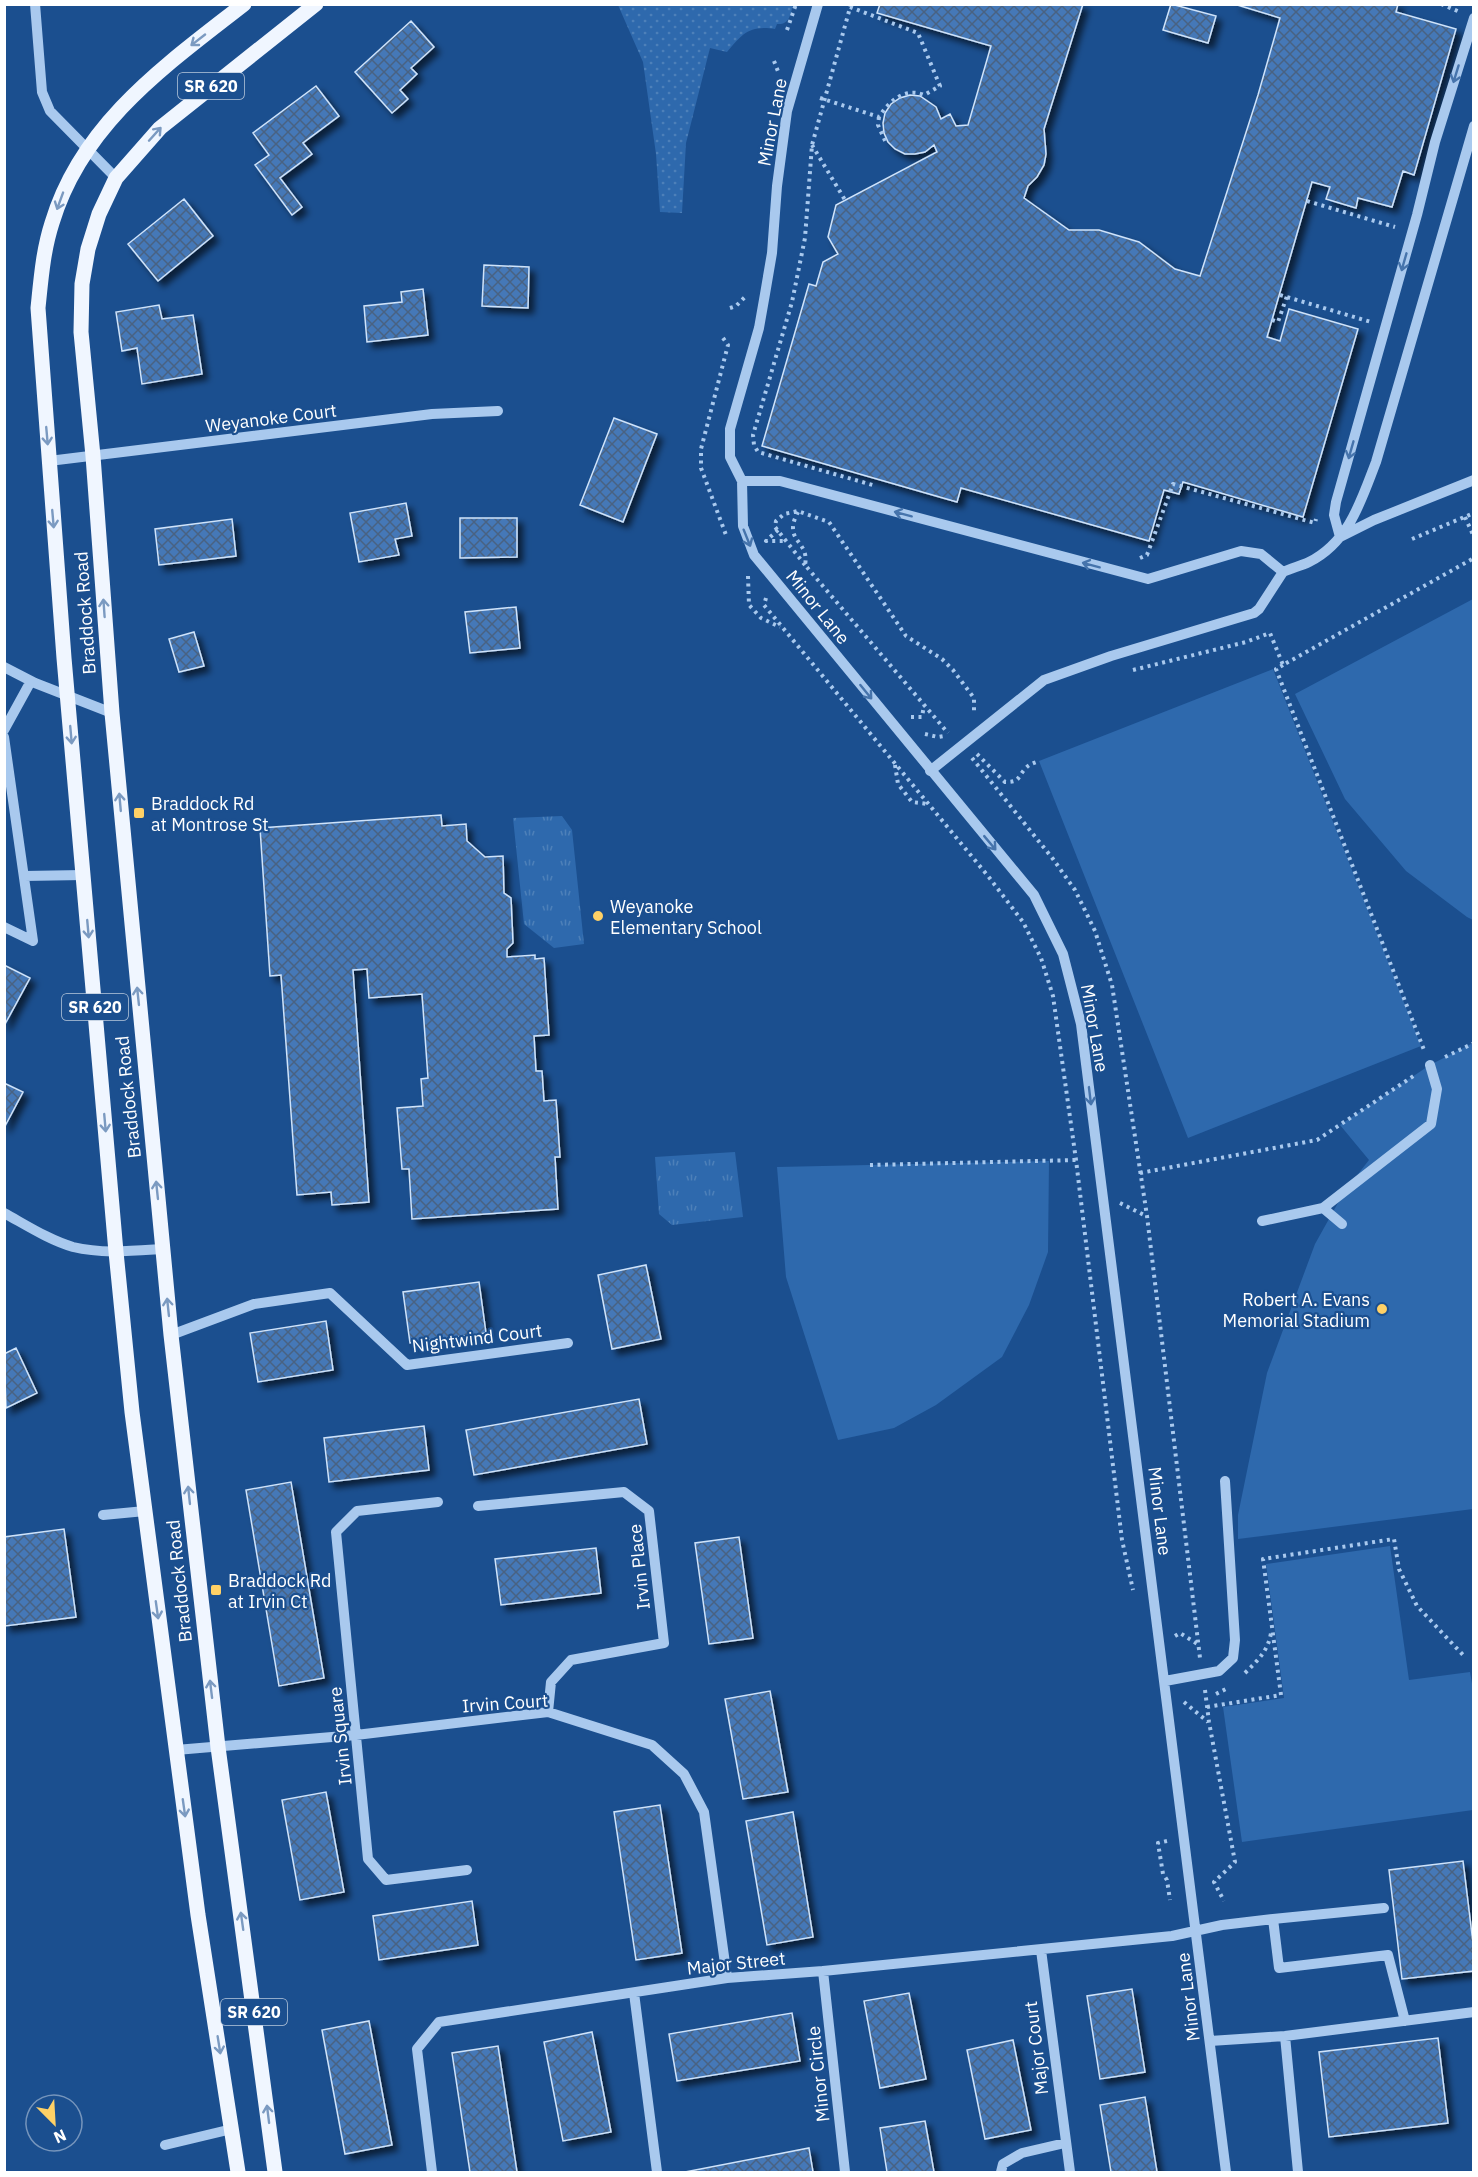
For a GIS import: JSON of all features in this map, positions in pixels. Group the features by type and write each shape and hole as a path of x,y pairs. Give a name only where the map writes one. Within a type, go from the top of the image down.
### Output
{"main road":[{"name":"Braddock Road","path":"238,2172 198,1915 132,1412 83,875 38,308 42,268 52,223 64,188 86,149 129,98 163,67 244,4"},
{"name":"Braddock Road","path":"275,2172 218,1747 171,1335 112,713 93,456 81,332 82,284 88,249 99,214 116,178 160,128 316,4"}],"street":[{"path":"35,4 42,92 50,111 116,178"},
{"name":"Minor Lane","path":"818,4 787,111 777,186 772,253 759,328 730,429 730,457 742,481 742,526 754,555 1034,895 1064,954 1081,1024 1226,2172"},
{"path":"1340,537 1334,515 1336,502 1417,215 1470,16"},
{"path":"1340,537 1357,512 1376,462 1473,126"},
{"name":"Weyanoke Court","path":"49,461 432,414 498,411"},
{"path":"930,771 1044,680 1111,656 1254,612 1259,609 1283,572 1311,561 1340,537 1374,520 1473,480"},
{"path":"742,481 780,481 1148,579 1241,551 1261,554 1283,572"},
{"path":"4,668 112,713"},
{"path":"4,730 31,681"},
{"path":"4,737 33,941 4,927"},
{"path":"24,876 83,875"},
{"path":"1262,1221 1323,1208 1431,1125 1437,1089 1430,1065"},
{"path":"1323,1208 1342,1224"},
{"path":"4,1214 71,1246 102,1252 162,1248"},
{"name":"Nightwind Court","path":"171,1335 254,1304 330,1293 407,1365 568,1343"},
{"path":"1165,1681 1219,1671 1233,1658 1234,1640 1225,1481"},
{"name":"Irvin Place","path":"478,1506 624,1492 649,1511 664,1643 571,1660 551,1682 548,1712"},
{"name":"Irvin Square","path":"438,1502 357,1511 336,1532 368,1859 386,1880 467,1870"},
{"path":"102,1515 145,1511"},
{"name":"Irvin Court","path":"176,1750 356,1735 548,1712 652,1745 684,1774 704,1812 727,1978"},
{"name":"Major Street","path":"432,2172 417,2049 439,2022 727,1978 1041,1950 1197,1931 1222,1925 1384,1908"},
{"path":"1273,1919 1279,1968 1388,1955 1405,2021"},
{"name":"Major Court","path":"1041,1950 1070,2172"},
{"name":"Minor Circle","path":"823,1971 845,2172"},
{"path":"634,1993 657,2172"},
{"path":"1210,2041 1285,2036 1473,2012"},
{"path":"1285,2036 1298,2172"},
{"path":"165,2145 232,2129"},
{"path":"1001,2172 1003,2164 1022,2153 1065,2143"}],"path":[{"path":"787,30 796,4"},
{"path":"1439,5 1470,16"},
{"path":"826,472 758,452 754,445 753,435 792,302 805,238 812,145 822,98 850,6 918,33 940,86 924,95 907,93 896,97 885,106 879,117 878,125 887,145"},
{"path":"822,98 879,117"},
{"path":"812,145 845,201"},
{"path":"1307,201 1402,229"},
{"path":"730,308 744,300 748,289"},
{"path":"1280,295 1375,323"},
{"path":"1272,320 1278,322 1287,296"},
{"path":"1149,551 1173,484 1315,523 1318,514"},
{"path":"798,511 793,528 795,536 805,550 805,565"},
{"path":"948,733 784,541 775,527 776,521 784,514 798,511 829,522 906,636 942,659 968,689 974,698 974,716"},
{"path":"1412,539 1473,513"},
{"path":"1465,517 1473,537"},
{"path":"778,530 766,541 784,541"},
{"path":"723,531 728,540"},
{"path":"1430,1065 1276,669 1473,558"},
{"path":"743,566 753,581"},
{"path":"748,575 749,605 761,618 783,628"},
{"path":"763,594 766,598 764,605 929,804 1023,922 1041,958 1053,996 1076,1160 1122,1540 1133,1592"},
{"path":"1122,673 1246,642 1270,633 1283,665"},
{"path":"908,724 909,717 922,717 924,705"},
{"path":"919,733 938,737 955,732"},
{"path":"977,754 1005,782 1020,779 1028,766 1039,761"},
{"path":"894,763 898,784 912,802 929,804"},
{"path":"1140,1173 1317,1140 1430,1065 1473,1043"},
{"path":"870,1165 1076,1160"},
{"path":"1118,1202 1147,1216 1199,1645 1200,1658 1193,1659"},
{"path":"1207,1707 1281,1695 1263,1559 1394,1539 1399,1569 1417,1606 1463,1656"},
{"path":"1174,1645 1176,1635 1180,1634 1199,1645"},
{"path":"1204,1684 1235,1862 1214,1882 1224,1901"},
{"path":"1181,1700 1209,1722"},
{"path":"1166,1830 1167,1842 1158,1843 1170,1900"}],"green space":[{"path":"618,5 793,5 788,19 784,23 777,24 775,29 752,30 727,52 710,48 686,143 682,213 660,212 656,154 643,62"},
{"path":"1473,599 1473,920 1406,871 1345,799 1295,694"},
{"path":"1273,669 1421,1046 1188,1138 1039,761"},
{"path":"562,816 572,830 584,944 554,948 524,924 513,818"},
{"name":"Robert A. Evans Memorial Stadium","path":"1473,1043 1473,1509 1238,1539 1238,1515 1267,1373 1315,1244 1344,1192 1369,1160 1340,1125 1430,1065"},
{"path":"735,1152 743,1217 672,1225 659,1214 655,1157"},
{"path":"1049,1161 1048,1252 1029,1305 1002,1357 936,1405 894,1428 838,1440 786,1277 777,1167"},
{"path":"1390,1546 1409,1680 1470,1672 1474,1695 1473,1810 1242,1842 1223,1707 1284,1698 1266,1564"}],"building":[{"path":"880,4 1083,4 1044,129 1046,154 1044,165 1028,186 1024,198 1069,230 1099,230 1139,242 1175,269 1200,276 1280,18 1234,4 1398,4 1396,12 1456,29 1414,175 1403,171 1392,207 1358,198 1356,208 1326,199 1330,187 1312,182 1267,337 1280,341 1289,309 1358,329 1303,517 1183,482 1179,494 1164,490 1149,541 961,488 957,502 762,446 809,284 816,286 823,262 838,254 828,237 836,205 937,152 934,145 925,152 915,154 905,154 895,149 888,142 884,133 885,113 891,104 900,98 910,95 920,96 936,107 941,119 950,114 956,126 968,125 991,46 877,13"},
{"path":"1171,4 1216,16 1208,43 1163,30"},
{"path":"411,21 434,47 411,68 417,74 400,90 408,99 392,113 355,72"},
{"path":"316,86 339,116 303,143 312,154 280,178 302,207 292,215 255,165 269,155 253,133"},
{"path":"184,199 213,236 158,281 128,244"},
{"path":"484,265 529,267 528,308 482,306"},
{"path":"423,289 428,335 367,342 364,306 402,302 401,292"},
{"path":"159,305 162,319 193,315 202,374 142,384 137,348 122,351 116,312"},
{"path":"614,418 657,434 623,522 580,505"},
{"path":"406,503 412,536 395,539 399,555 359,562 350,513"},
{"path":"460,518 517,518 517,557 460,558"},
{"path":"232,519 236,556 159,565 155,529"},
{"path":"516,607 520,648 470,653 465,612"},
{"path":"194,632 204,666 179,672 169,639"},
{"path":"441,815 442,826 466,824 467,841 485,857 503,856 504,893 511,898 513,943 507,949 507,957 535,955 535,959 544,958 549,1035 534,1036 536,1071 542,1071 544,1101 556,1100 560,1157 555,1157 558,1209 412,1219 409,1169 402,1169 397,1108 423,1106 421,1079 428,1078 422,994 369,998 367,969 353,970 369,1202 332,1205 331,1192 297,1195 281,975 270,976 260,828"},
{"path":"4,965 30,978 4,1026"},
{"path":"4,1083 23,1092 4,1128"},
{"path":"646,1265 661,1339 612,1349 598,1275"},
{"path":"479,1282 486,1333 410,1343 403,1292"},
{"path":"326,1321 333,1370 258,1382 250,1333"},
{"path":"16,1348 37,1393 6,1408 4,1354"},
{"path":"639,1399 647,1444 474,1475 466,1430"},
{"path":"424,1426 429,1470 329,1482 324,1438"},
{"path":"291,1482 324,1678 279,1686 246,1490"},
{"path":"64,1529 76,1617 5,1626 4,1537"},
{"path":"739,1537 753,1638 709,1644 695,1543"},
{"path":"596,1548 601,1593 501,1605 495,1559"},
{"path":"770,1691 788,1792 743,1799 725,1699"},
{"path":"326,1792 344,1892 300,1900 282,1800"},
{"path":"660,1805 682,1953 636,1960 614,1812"},
{"path":"793,1812 813,1937 767,1945 746,1821"},
{"path":"1463,1861 1474,1951 1474,1971 1402,1979 1389,1870"},
{"path":"472,1901 478,1945 379,1960 373,1916"},
{"path":"1132,1989 1145,2072 1100,2079 1087,1996"},
{"path":"909,1993 926,2079 880,2088 864,2001"},
{"path":"792,2013 800,2061 677,2081 669,2034"},
{"path":"369,2021 392,2145 345,2154 322,2030"},
{"path":"592,2032 611,2132 563,2141 544,2042"},
{"path":"1438,2038 1448,2123 1329,2137 1319,2052"},
{"path":"1013,2040 1031,2130 985,2139 967,2050"},
{"path":"498,2046 517,2172 470,2172 452,2053"},
{"path":"1145,2097 1157,2172 1111,2172 1100,2105"},
{"path":"925,2121 934,2172 887,2172 880,2128"},
{"path":"809,2148 813,2172 685,2172"}],"place":[{"name":"Braddock Rd at Montrose St","path":"139,813"},
{"name":"Weyanoke Elementary School","path":"598,916"},
{"name":"Robert A. Evans Memorial Stadium","path":"1382,1309"},
{"name":"Braddock Rd at Irvin Ct","path":"216,1590"}]}
